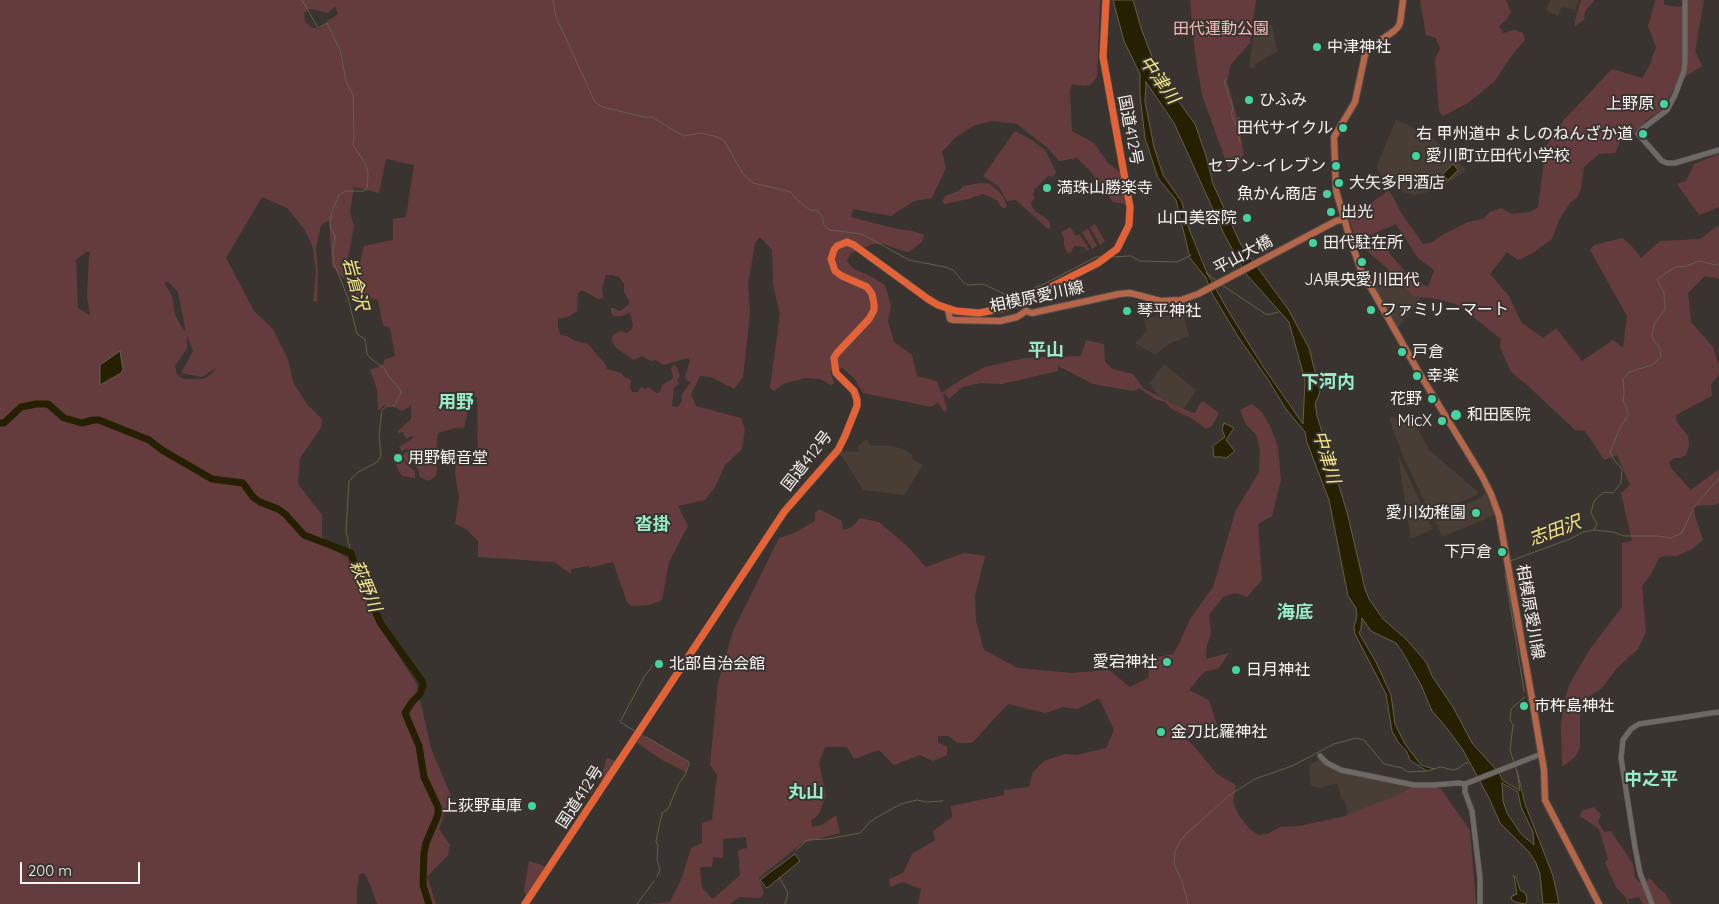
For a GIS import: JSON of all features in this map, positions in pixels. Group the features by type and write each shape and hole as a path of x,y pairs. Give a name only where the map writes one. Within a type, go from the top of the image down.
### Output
{"highway":[{"name":"国道412号","path":"525,904 784,512 838,450 845,436 857,406 857,400 854,391 836,372 834,358 869,320 874,310 874,304 872,294 867,287 835,271 831,259 834,250 840,244 851,243 928,299 948,309 966,313 979,313 1005,308 1021,302 1092,266 1111,255 1117,249 1128,225 1130,207 1103,57 1106,0"}],"main road":[{"name":"相模原愛川線","path":"1403,0 1398,26 1371,47 1365,56 1356,102 1334,137 1336,191 1358,264 1418,371 1491,494 1499,516 1538,755 1544,770 1544,790 1548,806 1599,904"},
{"name":"平山大橋","path":"1198,294 1344,219"},
{"name":"相模原愛川線","path":"948,309 950,319 954,320 1000,321 1017,317 1026,311 1032,313 1120,294 1130,293 1168,302 1198,294"},
{"path":"1021,302 1026,311"}],"street":[{"path":"1685,0 1684,71 1667,110 1638,134 1667,164 1719,150"},
{"path":"1652,904 1637,861 1621,758 1623,740 1631,728 1639,724 1719,712"},
{"path":"1320,756 1327,763 1340,770 1414,785 1467,783 1538,755"},
{"path":"1467,783 1465,792 1472,811 1480,878 1480,904"}],"shaded area":[{"path":"1551,0 1579,0 1575,10 1562,7 1558,16 1545,10"},
{"path":"1255,25 1271,25 1278,51 1256,64 1254,69 1249,67"},
{"name":"愛川町立田代小学校","path":"1396,120 1430,135 1466,170 1449,182 1428,192 1414,195 1403,192 1382,176 1377,165"},
{"path":"1394,270 1423,295 1397,329 1371,282"},
{"path":"1183,314 1189,336 1168,344 1155,355 1135,343 1147,331 1144,318"},
{"path":"1163,365 1196,390 1183,410 1159,396 1149,384"},
{"path":"1391,417 1413,420 1429,450 1478,492 1477,495 1432,514 1430,513 1404,458 1392,427"},
{"path":"866,439 870,445 892,446 903,449 913,455 912,459 923,465 904,495 863,490 842,456 838,455 841,451 858,452 859,445"},
{"path":"1398,455 1433,529 1411,539 1408,521"},
{"path":"1486,493 1495,515 1442,537 1433,517 1478,499"},
{"path":"1320,759 1331,768 1421,788 1349,821 1345,802 1342,800 1337,783 1319,788 1311,786 1309,767"}],"green space":[{"path":"0,0 1100,0 1097,77 1090,85 1072,84 1070,92 1072,131 1094,143 1108,163 1121,173 1127,204 1113,202 1091,172 1077,158 1059,161 1049,149 1017,124 992,121 975,125 955,138 942,152 946,168 932,198 914,201 891,216 853,209 851,217 924,235 922,242 909,252 884,244 873,244 851,253 847,261 854,269 885,285 891,306 888,321 894,342 912,355 917,376 937,381 941,393 985,367 1025,358 1081,356 1086,340 1104,344 1105,362 1113,369 1133,374 1143,388 1178,407 1195,413 1200,403 1204,402 1219,413 1212,426 1206,429 1193,419 1170,408 1165,402 1155,399 1139,388 1133,391 1093,384 1058,366 1058,371 1002,384 981,383 962,387 949,399 945,393 943,395 947,409 944,412 938,402 932,407 863,393 854,378 842,368 830,371 834,383 831,385 820,379 805,378 783,384 774,391 770,388 780,314 773,284 772,250 760,237 755,243 748,284 750,313 743,377 734,389 711,377 700,376 691,394 696,406 741,418 745,429 742,449 725,465 715,487 705,500 678,506 688,526 669,562 662,600 649,605 631,606 627,602 613,562 589,568 589,566 571,569 571,574 554,562 478,557 478,541 466,529 455,524 459,498 455,472 456,457 478,458 477,397 471,396 464,428 456,428 438,433 436,451 437,471 436,476 429,481 420,477 418,469 413,463 408,466 402,455 408,451 407,448 402,451 399,447 413,438 413,435 406,439 403,432 397,432 411,419 411,406 402,411 392,406 384,405 378,410 377,389 370,370 384,364 384,360 395,356 390,328 383,325 378,300 357,296 354,288 364,246 393,240 393,219 406,217 414,165 386,159 379,193 354,187 350,212 354,226 344,279 332,266 329,220 321,225 316,248 318,273 317,302 313,301 316,273 313,248 305,230 287,208 262,197 226,258 254,311 273,329 288,359 293,382 307,404 322,419 321,428 300,458 298,484 322,515 322,536 326,546 348,558 375,619 416,683 431,748 451,796 439,829 450,845 448,855 427,877 436,904 377,904 364,873 359,874 357,904 0,904","holes":["335,6 338,14 319,29 311,27 305,21 304,14 308,9 328,13","86,252 91,252 89,256 87,296 90,315 78,308 76,260","606,275 619,277 624,284 624,292 629,304 619,311 611,308 611,313 614,316 622,316 630,312 633,326 627,333 620,331 614,334 611,339 616,348 634,360 642,356 651,361 656,360 663,365 688,358 690,361 685,377 686,380 691,382 682,394 679,406 672,406 674,388 680,383 677,381 680,376 677,367 674,365 671,368 673,377 662,385 660,392 656,393 648,387 645,390 643,387 638,392 632,392 630,388 631,380 624,377 621,373 607,369 606,365 588,344 560,335 558,319 568,317 577,311 578,293 582,290 598,299 603,298 602,288","164,282 168,282 178,292 186,332 175,315 172,296","187,335 193,351 181,373 202,377 217,367 210,375 203,379 183,379 177,374 175,366 187,348"]},
{"name":"田代運動公園","path":"1190,0 1256,0 1250,43 1231,64 1227,81 1237,118 1240,117 1245,130 1240,132 1244,156 1242,156 1242,162 1236,164 1235,171 1229,170 1202,95 1195,53"},
{"path":"1420,0 1506,0 1511,12 1507,19 1499,26 1503,33 1515,30 1523,33 1525,40 1509,59 1495,81 1468,103 1443,116 1439,111 1435,59 1440,49 1436,38 1426,35"},
{"path":"1581,0 1595,0 1585,11 1584,20 1575,26 1575,20"},
{"path":"1656,0 1664,0 1664,5 1680,7 1687,0 1704,0 1695,51 1702,66 1686,76 1673,90 1663,109 1648,119 1634,133 1622,138 1615,153 1599,154 1584,167 1581,189 1577,198 1570,203 1559,220 1552,239 1531,254 1518,260 1507,252 1490,274 1509,296 1521,322 1543,338 1556,328 1582,361 1613,340 1623,348 1627,316 1590,250 1594,245 1622,238 1631,245 1641,258 1660,241 1700,239 1719,225 1719,279 1705,276 1688,293 1691,322 1713,347 1719,367 1719,375 1711,384 1712,396 1676,415 1676,421 1688,436 1689,446 1686,455 1674,458 1669,462 1671,468 1691,490 1719,469 1719,503 1696,506 1694,508 1703,540 1692,549 1677,556 1659,558 1642,586 1646,632 1638,649 1618,667 1601,689 1588,697 1580,715 1580,747 1575,757 1562,767 1561,725 1564,701 1570,683 1590,649 1622,607 1622,543 1632,541 1621,493 1630,485 1617,455 1604,460 1585,431 1575,430 1511,372 1500,347 1501,339 1458,305 1438,299 1413,296 1387,268 1362,247 1365,241 1373,240 1382,244 1412,280 1428,287 1434,270 1418,258 1396,224 1368,236 1355,237 1349,219 1389,190 1402,214 1423,244 1431,243 1468,222 1483,219 1490,212 1501,208 1512,214 1530,212 1538,207 1546,146 1563,121 1612,69 1642,78 1649,67 1656,47 1648,26"},
{"path":"1015,131 1045,150 1056,172 1053,177 1048,176 1034,190 1033,196 1035,198 1031,202 1036,212 1047,219 1050,224 1048,229 1016,200 1007,201 999,187 983,176"},
{"path":"1719,154 1719,207 1699,215 1677,184 1686,181 1694,164"},
{"path":"981,183 990,184 996,189 1003,196 1007,206 1004,208 1000,206 998,201 984,194 945,204 942,202 945,196 959,191 963,186"},
{"path":"1095,224 1105,241 1100,245 1090,227"},
{"path":"1070,227 1076,236 1079,234 1089,249 1087,251 1084,247 1074,246 1071,252 1068,253 1064,246 1064,238 1061,232"},
{"path":"1088,229 1097,246 1092,249 1082,232"},
{"path":"1252,404 1262,412 1271,428 1278,447 1281,480 1272,516 1258,524 1262,580 1247,597 1236,593 1224,596 1209,615 1211,634 1207,645 1206,659 1229,653 1219,668 1204,672 1189,690 1209,700 1217,725 1204,726 1181,735 1193,745 1217,774 1236,785 1233,802 1239,816 1258,835 1267,834 1280,827 1299,826 1342,817 1402,793 1415,785 1441,789 1470,830 1476,904 918,904 921,889 903,882 891,887 889,879 903,873 912,854 935,840 933,831 952,817 951,806 1004,795 1004,790 1029,787 1033,772 1044,761 1065,754 1077,755 1106,748 1114,730 1099,698 1077,709 1063,707 1045,713 1008,704 972,743 957,743 949,736 938,736 938,743 947,746 947,755 933,761 920,755 894,765 879,750 854,759 847,747 825,747 819,763 826,796 819,814 811,821 812,827 822,825 836,815 840,833 802,843 759,878 764,893 760,898 739,897 730,904 649,904 670,902 682,878 691,848 702,843 702,823 712,820 717,775 710,765 718,683 733,631 779,538 794,533 815,521 815,513 819,509 842,521 843,530 852,527 860,518 879,522 907,546 926,567 964,553 985,556 975,596 976,621 984,650 1018,668 1072,673 1109,670 1130,687 1148,678 1151,658 1173,654 1178,646 1190,619 1213,587 1236,510 1259,472 1260,450 1256,434 1246,425 1240,410","holes":["746,837 747,848 738,850 740,875 713,899 702,888 700,867 712,867 713,857 723,858 723,839"]},
{"path":"404,461 415,471 415,478 403,476 399,472 396,464"},
{"path":"641,734 688,762 686,772 662,760 636,742"},
{"path":"607,758 616,761 603,781 600,780"},
{"path":"586,779 596,784 592,793 581,787"},
{"path":"1594,807 1601,815 1598,822 1604,832 1611,831 1633,864 1635,878 1640,883 1647,881 1649,878 1652,880 1665,893 1671,904 1643,904 1639,897 1628,899 1628,904 1626,898 1616,887 1605,863 1608,859 1599,829 1580,816 1582,811"},
{"path":"529,861 542,865 545,868 527,896 524,891"}],"water":[{"name":"中津川","path":"1113,0 1133,0 1152,57 1168,87 1195,124 1213,184 1241,245 1288,309 1309,348 1320,392 1315,404 1317,416 1347,512 1369,599 1383,619 1407,640 1426,662 1432,676 1453,707 1472,743 1500,774 1502,780 1520,791 1517,771 1525,804 1553,876 1559,904 1543,904 1540,874 1536,863 1529,852 1500,823 1463,750 1432,711 1421,685 1403,653 1396,643 1371,631 1362,618 1359,633 1376,662 1391,695 1395,724 1405,744 1421,765 1434,769 1427,771 1410,760 1407,752 1398,742 1392,731 1386,694 1355,634 1356,608 1348,596 1329,500 1305,432 1286,409 1239,338 1213,295 1206,278 1190,258 1176,200 1158,178 1145,138 1140,95 1140,74 1124,41","holes":["1146,82 1174,123 1225,236 1247,275 1289,322 1305,380 1303,424 1264,368 1207,273 1189,229 1182,202 1163,175 1154,147 1145,102","1502,783 1518,792 1521,807 1533,832 1534,845 1521,834 1507,813 1503,801"]},
{"path":"1453,164 1458,170 1448,180 1442,175"},
{"path":"120,351 123,370 100,385 100,365"},
{"path":"1224,423 1234,428 1226,440 1234,452 1226,458 1214,457 1213,446 1225,437 1222,429"},
{"path":"795,854 800,861 767,888 760,880"},
{"path":"1514,876 1520,890 1526,894 1527,901 1525,904 1511,899 1512,896 1517,894"}],"waterway":[{"name":"岩倉沢","path":"302,0 318,28 327,23 340,50 346,81 353,95 353,145 366,165 368,174 367,188 364,191 346,191 339,195 332,212 330,222 335,236 334,263 348,298 357,334 365,339 367,354 384,368 401,393 394,406 387,406 382,410 379,435 381,456 377,462 357,473 349,481 346,532 351,553"},
{"path":"553,0 556,17 595,102 602,107 652,117 683,136 701,133 718,137 725,142 743,174 753,183 791,192 797,200 810,210 817,210 822,216 824,225 829,230 862,234 909,260 953,270 964,283 969,285 983,284 1005,294 1015,295 1046,283 1096,257 1102,257"},
{"path":"1226,79 1224,82 1233,108 1231,114 1236,125 1239,127"},
{"path":"1238,131 1240,143"},
{"path":"1111,257 1131,256 1140,261 1177,262 1191,255"},
{"name":"志田沢","path":"1594,530 1597,524 1591,513 1593,504 1604,492 1613,493 1621,483 1622,469 1610,452 1621,425 1628,416 1627,408 1623,401 1623,379 1629,372 1652,365 1661,357 1660,349 1653,339 1652,333 1655,322 1665,310 1664,293 1657,279 1675,267 1687,266 1699,261 1716,265 1719,263"},
{"path":"1206,273 1217,281"},
{"path":"1222,285 1267,315 1279,312"},
{"name":"萩野川","path":"0,423 4,423 21,407 36,404 48,404 64,418 82,423 99,420 149,440 162,450 212,479 243,483 253,497 285,514 304,535 351,553 355,567 381,624 422,681 423,686 420,694 405,713 419,746 424,777 438,807 438,815 426,843 424,853 423,885 429,904"},
{"path":"1510,561 1570,539 1583,532 1594,530 1613,532 1624,536 1671,538 1682,533 1694,507 1719,478"},
{"name":"志田沢","path":"1505,573 1524,691"},
{"path":"635,731 620,722 644,677 653,665"},
{"name":"志田沢","path":"1514,763 1510,750 1513,725 1510,720 1511,709 1525,697"},
{"path":"646,737 689,762 685,775 679,783 668,809 662,813 656,841 660,870 657,877"},
{"path":"1188,904 1182,881 1174,864 1175,851 1179,843 1185,835 1231,794 1255,779 1292,766 1334,744 1356,738 1364,740 1384,764 1402,768 1408,772 1427,771"},
{"path":"1433,769 1441,767 1453,770 1465,763 1469,763"},
{"name":"志田沢","path":"1515,767 1519,777"},
{"path":"796,850 807,840 827,839 860,833 872,820 901,804 917,800 927,802 943,801"},
{"path":"779,877 788,893 785,904"},
{"path":"637,904 654,881"}],"place":[{"name":"中津神社","path":"1317,47"},
{"name":"ひふみ","path":"1249,100"},
{"name":"上野原","path":"1664,104"},
{"name":"田代サイクル","path":"1343,128"},
{"name":"右 甲州道中 よしのねんざか道","path":"1643,134"},
{"name":"愛川町立田代小学校","path":"1416,156"},
{"name":"セブン-イレブン","path":"1336,166"},
{"name":"大矢多門酒店","path":"1339,183"},
{"name":"満珠山勝楽寺","path":"1047,188"},
{"name":"魚かん商店","path":"1327,194"},
{"name":"出光","path":"1331,212"},
{"name":"山口美容院","path":"1247,218"},
{"name":"田代駐在所","path":"1313,243"},
{"name":"JA県央愛川田代","path":"1362,262"},
{"name":"ファミリーマート","path":"1371,310"},
{"name":"琴平神社","path":"1127,311"},
{"name":"戸倉","path":"1402,352"},
{"name":"幸楽","path":"1417,376"},
{"name":"花野","path":"1432,399"},
{"name":"和田医院","path":"1456,415"},
{"name":"MicX","path":"1442,421"},
{"name":"用野観音堂","path":"398,458"},
{"name":"愛川幼稚園","path":"1476,513"},
{"name":"下戸倉","path":"1502,552"},
{"name":"愛宕神社","path":"1167,662"},
{"name":"北部自治会館","path":"659,664"},
{"name":"日月神社","path":"1236,670"},
{"name":"市杵島神社","path":"1524,706"},
{"name":"金刀比羅神社","path":"1161,732"},
{"name":"上荻野車庫","path":"532,806"}],"district":[{"name":"平山","path":"1046,351"},
{"name":"下河内","path":"1328,383"},
{"name":"用野","path":"456,403"},
{"name":"沓掛","path":"653,525"},
{"name":"海底","path":"1295,613"},
{"name":"中之平","path":"1651,780"},
{"name":"丸山","path":"806,793"}]}
